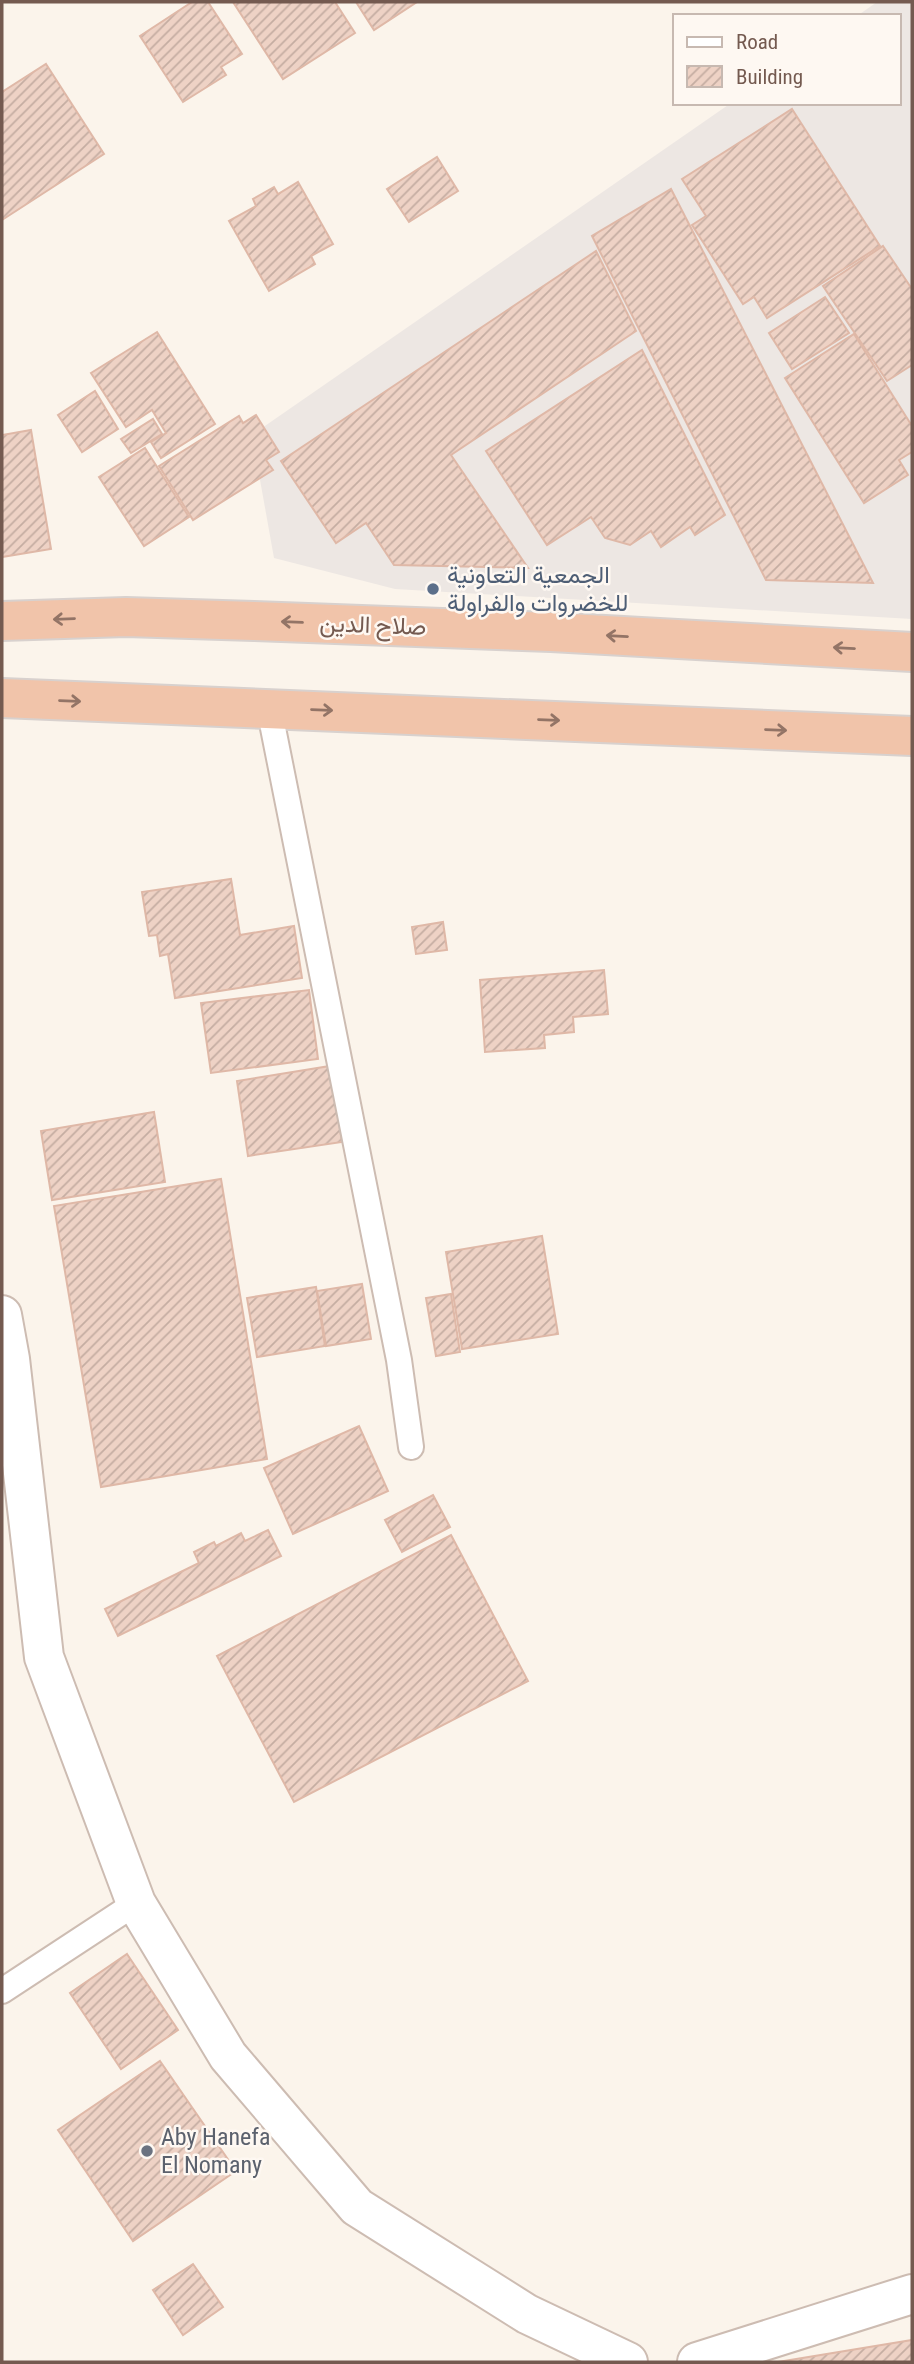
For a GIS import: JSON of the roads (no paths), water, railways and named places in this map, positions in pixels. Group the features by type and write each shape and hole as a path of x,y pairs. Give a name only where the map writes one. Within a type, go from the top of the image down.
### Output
{"highway":[{"name":"صلاح الدين","path":"2,621 127,617 254,621 551,632 912,652"},
{"path":"2,698 912,736"}],"street":[{"path":"2,1315 10,1359 44,1657 136,1903 228,2056 357,2207 527,2314 628,2362"},
{"path":"696,2362 912,2294"}],"lane":[{"path":"269,708 400,1360 411,1447"},
{"path":"2,1990 136,1903"}],"place":[{"name":"الجمعية التعاونية للخضروات والفراولة","path":"433,589"},
{"name":"Aby Hanefa El Nomany","path":"147,2151"}]}
